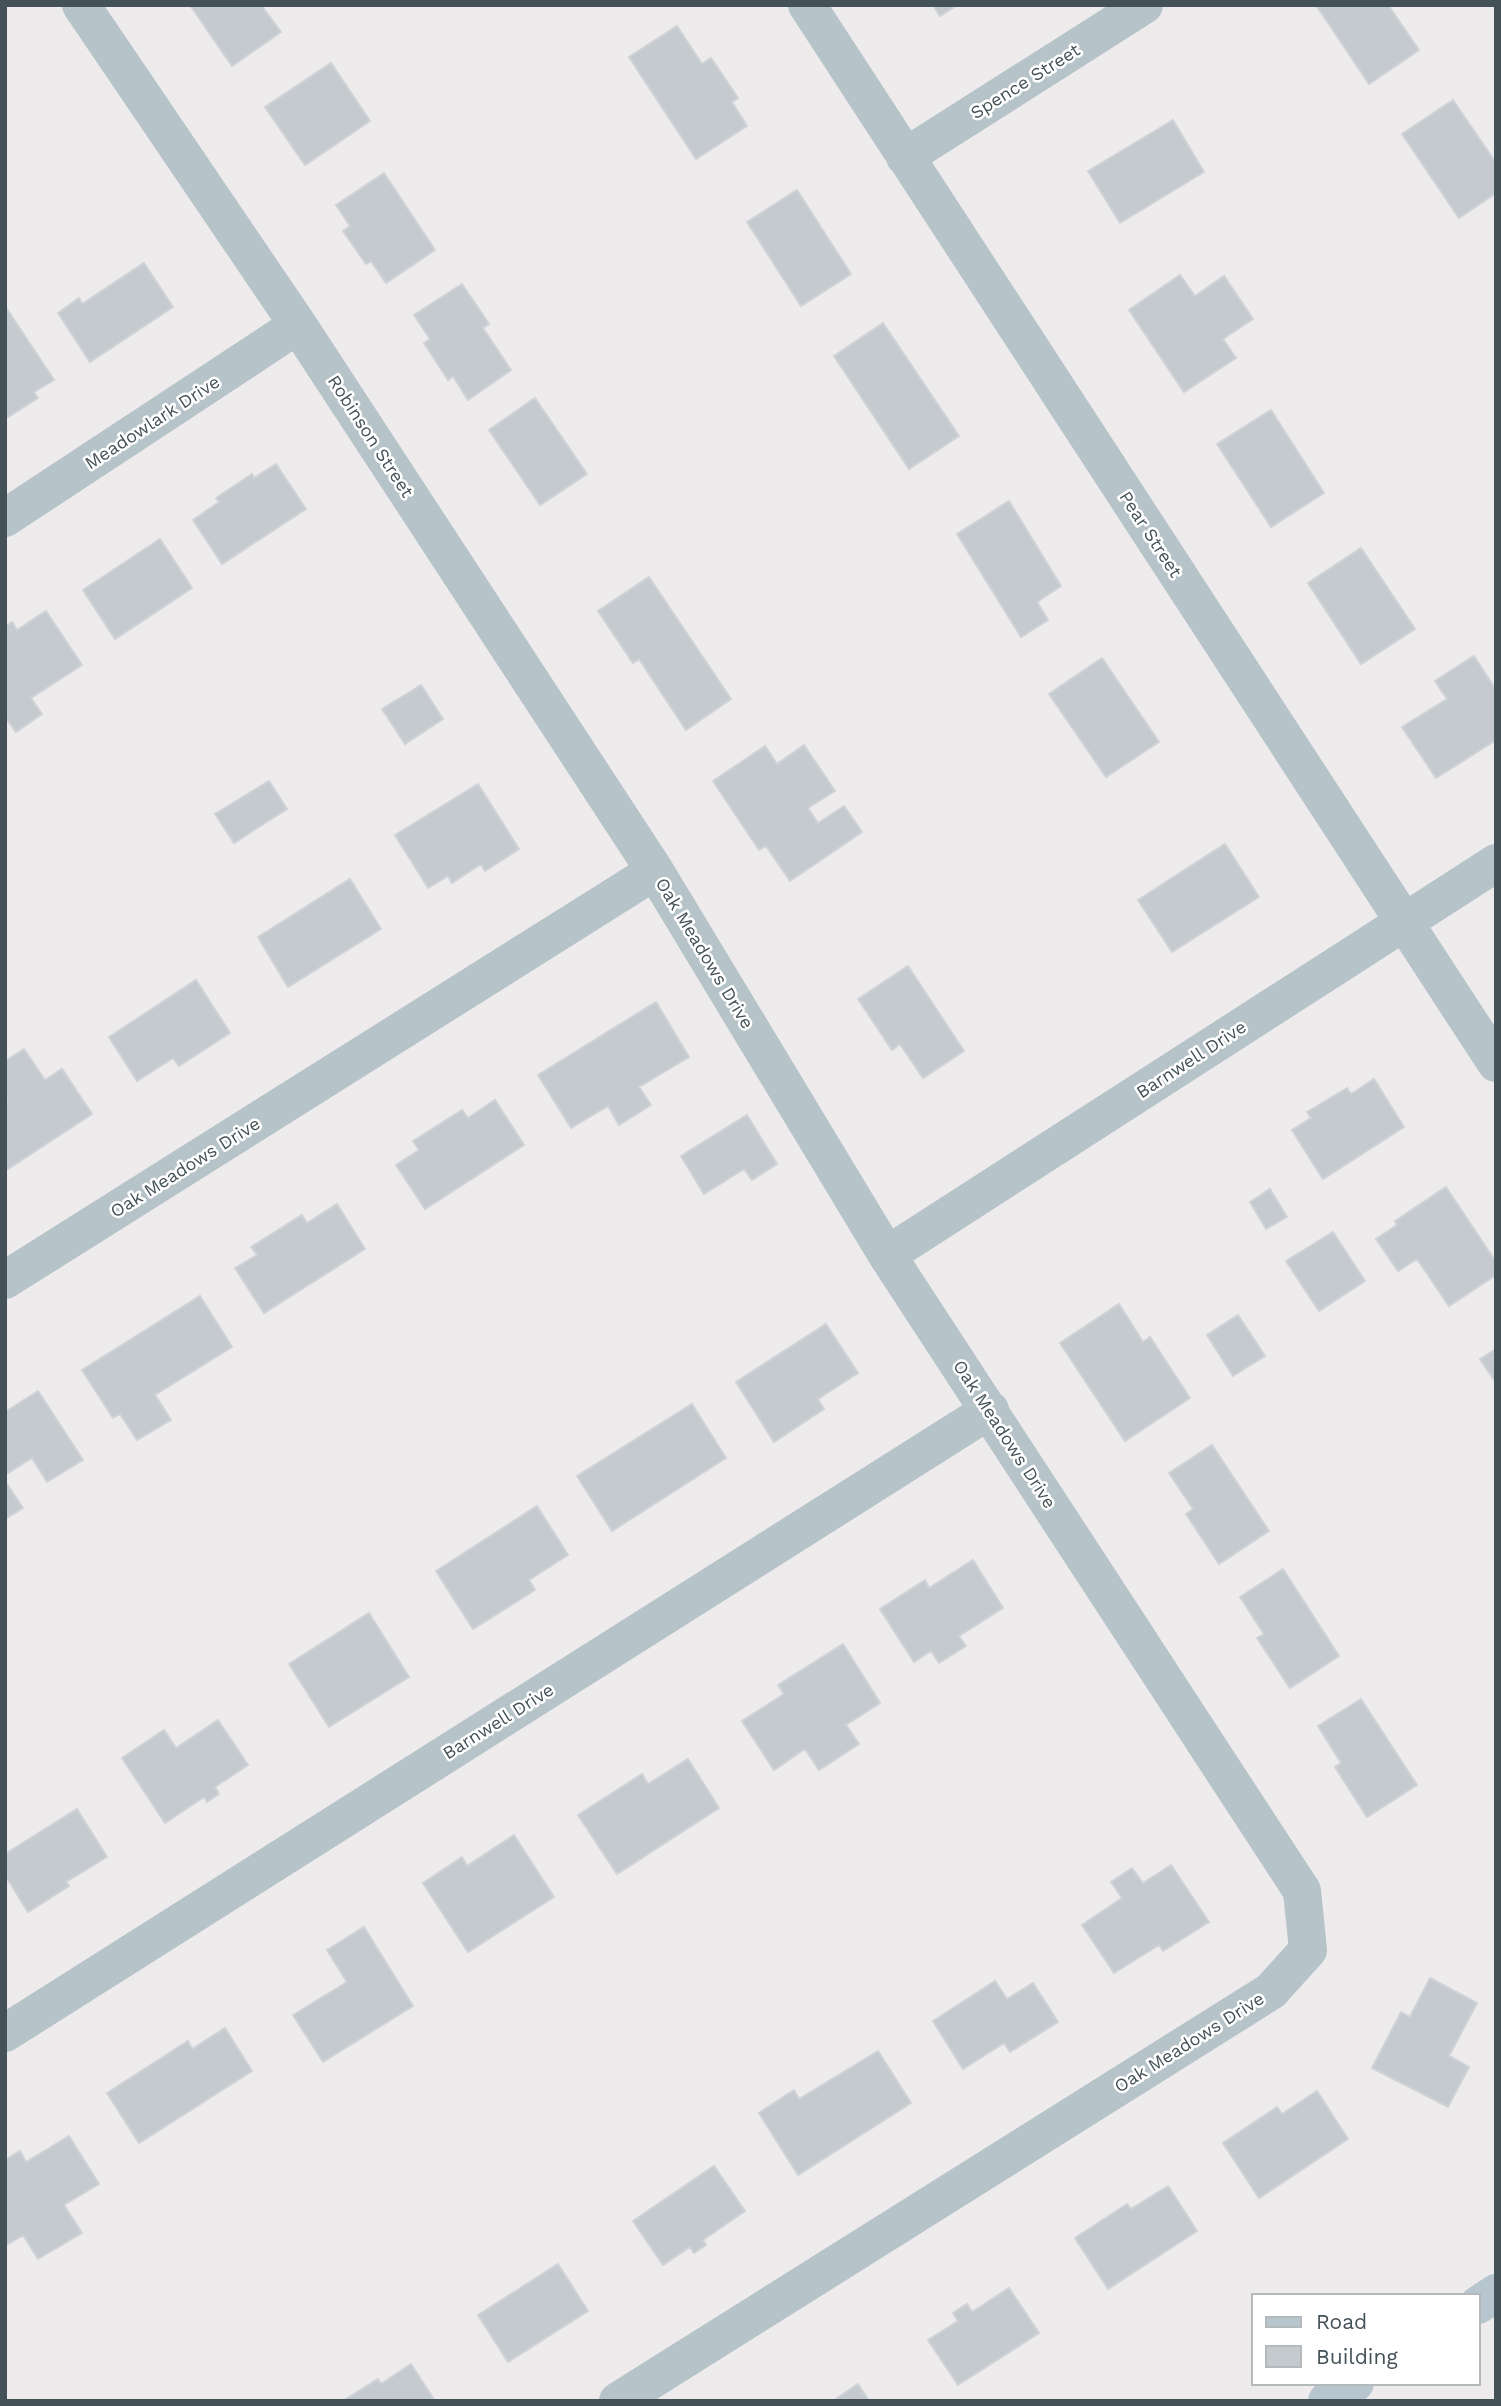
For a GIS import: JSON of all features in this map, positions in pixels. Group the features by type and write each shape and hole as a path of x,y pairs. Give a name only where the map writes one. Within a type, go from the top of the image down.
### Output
{"street":[{"name":"Robinson Street","path":"81,5 298,325 656,871"},
{"name":"Pear Street","path":"807,5 1496,1063"},
{"name":"Spence Street","path":"905,157 1144,5"},
{"name":"Meadowlark Drive","path":"5,518 298,325"},
{"name":"Barnwell Drive","path":"887,1255 1496,863"},
{"name":"Oak Meadows Drive","path":"5,1280 656,871 887,1255 1302,1891 1308,1950 1271,1991 618,2401"},
{"name":"Barnwell Drive","path":"5,2033 990,1410"},
{"path":"1480,2304 1496,2294"},
{"path":"1327,2401 1352,2385"}],"building":[{"path":"190,5 261,5 281,32 232,66"},
{"path":"933,5 957,5 940,16"},
{"path":"1316,5 1388,5 1419,50 1369,84"},
{"path":"677,26 702,64 711,58 738,98 732,102 747,126 696,159 629,57"},
{"path":"331,63 370,121 305,165 265,107"},
{"path":"1453,100 1496,163 1496,193 1459,218 1402,134"},
{"path":"1173,120 1204,172 1120,223 1088,171"},
{"path":"384,173 435,250 386,283 371,261 366,264 343,231 350,226 336,205"},
{"path":"797,190 851,274 801,306 747,222"},
{"path":"144,263 173,307 90,362 58,313 79,298 82,304"},
{"path":"1180,275 1195,296 1224,276 1253,319 1223,339 1236,358 1184,392 1129,310"},
{"path":"462,284 489,324 483,328 511,370 468,400 453,376 448,380 424,343 430,339 414,315"},
{"path":"5,306 54,380 34,392 38,398 5,419"},
{"path":"883,323 959,436 909,469 834,356"},
{"path":"535,398 587,474 540,505 489,430"},
{"path":"1271,410 1324,493 1271,527 1217,444"},
{"path":"276,464 306,509 222,564 193,520 219,502 216,498 252,474 254,478"},
{"path":"1009,501 1061,586 1037,602 1048,620 1021,637 957,534"},
{"path":"160,539 192,588 115,639 83,590"},
{"path":"1361,548 1415,629 1361,664 1308,583"},
{"path":"649,577 731,699 686,730 639,659 633,663 598,611"},
{"path":"46,611 82,665 31,698 42,714 16,732 5,717 5,627 12,622 17,630"},
{"path":"1474,656 1496,690 1496,740 1436,778 1402,727 1447,699 1435,681"},
{"path":"1102,658 1159,742 1106,777 1049,694"},
{"path":"421,685 443,719 405,744 382,709"},
{"path":"804,745 835,791 808,808 818,823 844,806 862,832 790,881 766,846 759,850 713,781 765,746 777,764"},
{"path":"269,781 287,809 234,843 215,814"},
{"path":"478,784 519,849 485,871 481,864 452,883 448,876 428,888 395,835"},
{"path":"1225,844 1259,897 1172,952 1138,900"},
{"path":"350,879 381,929 288,987 258,937"},
{"path":"908,966 964,1051 923,1078 900,1044 892,1050 858,999"},
{"path":"196,980 230,1033 179,1066 173,1058 137,1081 109,1037"},
{"path":"656,1002 689,1057 639,1087 651,1105 619,1125 608,1106 571,1128 538,1075"},
{"path":"24,1049 45,1080 62,1069 92,1114 5,1171 5,1103 8,1101 5,1097 5,1061"},
{"path":"1374,1079 1404,1127 1323,1179 1292,1130 1311,1118 1307,1112 1347,1088 1351,1094"},
{"path":"495,1100 524,1145 425,1209 396,1165 419,1150 413,1141 462,1110 468,1118"},
{"path":"747,1115 777,1164 752,1180 744,1169 704,1194 681,1156"},
{"path":"1446,1187 1496,1262 1496,1275 1449,1306 1417,1259 1398,1271 1376,1239 1397,1225 1395,1221"},
{"path":"1270,1189 1287,1217 1266,1229 1250,1202"},
{"path":"337,1204 365,1249 264,1313 235,1268 257,1255 251,1247 302,1215 307,1223"},
{"path":"1333,1232 1365,1281 1319,1311 1286,1261"},
{"path":"200,1296 232,1347 155,1395 171,1420 137,1440 120,1414 113,1418 82,1370"},
{"path":"1119,1304 1143,1342 1150,1337 1190,1398 1125,1441 1060,1343"},
{"path":"1238,1315 1265,1356 1233,1376 1207,1335"},
{"path":"826,1324 858,1373 818,1399 824,1409 774,1442 736,1382"},
{"path":"1496,1349 1496,1383 1480,1359"},
{"path":"38,1391 83,1460 47,1482 32,1458 5,1475 5,1412"},
{"path":"692,1404 726,1458 612,1531 577,1476"},
{"path":"1212,1445 1269,1531 1219,1564 1186,1514 1193,1509 1169,1473"},
{"path":"5,1481 23,1508 5,1519"},
{"path":"537,1506 568,1555 529,1580 535,1590 473,1629 436,1571"},
{"path":"973,1560 1003,1608 959,1636 966,1646 939,1663 931,1651 914,1662 880,1609 925,1580 929,1588"},
{"path":"1283,1569 1339,1656 1290,1688 1257,1638 1264,1634 1240,1597"},
{"path":"369,1613 409,1677 329,1727 289,1664"},
{"path":"843,1644 880,1703 846,1725 859,1744 819,1770 805,1749 774,1770 742,1721 784,1694 778,1685"},
{"path":"1361,1699 1417,1785 1367,1817 1335,1767 1341,1763 1318,1726"},
{"path":"218,1720 248,1765 215,1787 219,1794 207,1802 204,1797 165,1823 122,1758 164,1730 176,1748"},
{"path":"688,1759 719,1808 617,1874 578,1815 642,1774 648,1784"},
{"path":"77,1809 107,1857 66,1882 69,1886 28,1912 5,1875 5,1854"},
{"path":"514,1835 554,1897 468,1952 423,1883 462,1857 467,1866"},
{"path":"1171,1865 1209,1922 1163,1951 1159,1945 1114,1973 1082,1925 1122,1898 1111,1882 1132,1868 1143,1883"},
{"path":"364,1927 413,2006 323,2062 293,2015 347,1982 327,1950"},
{"path":"1430,1978 1477,2003 1449,2056 1469,2067 1448,2107 1372,2068 1401,2012 1410,2017"},
{"path":"995,1981 1007,1999 1033,1983 1058,2022 1010,2052 1004,2043 963,2069 933,2021"},
{"path":"225,2028 252,2071 139,2143 107,2093 188,2041 192,2049"},
{"path":"878,2051 911,2103 798,2175 759,2113 794,2090 799,2099"},
{"path":"1317,2091 1348,2139 1259,2198 1223,2143 1277,2107 1282,2114"},
{"path":"69,2136 99,2184 64,2205 82,2233 38,2259 23,2235 5,2246 5,2160 20,2151 26,2162"},
{"path":"714,2166 745,2211 703,2240 706,2245 694,2253 690,2247 663,2265 633,2221"},
{"path":"1168,2186 1197,2231 1108,2289 1075,2238 1127,2204 1131,2209"},
{"path":"558,2264 588,2311 508,2362 478,2315"},
{"path":"1009,2288 1039,2333 958,2385 928,2340 958,2321 953,2313 967,2304 972,2312"},
{"path":"411,2364 435,2401 343,2401 378,2379 381,2384"},
{"path":"858,2384 869,2401 833,2401"}]}
